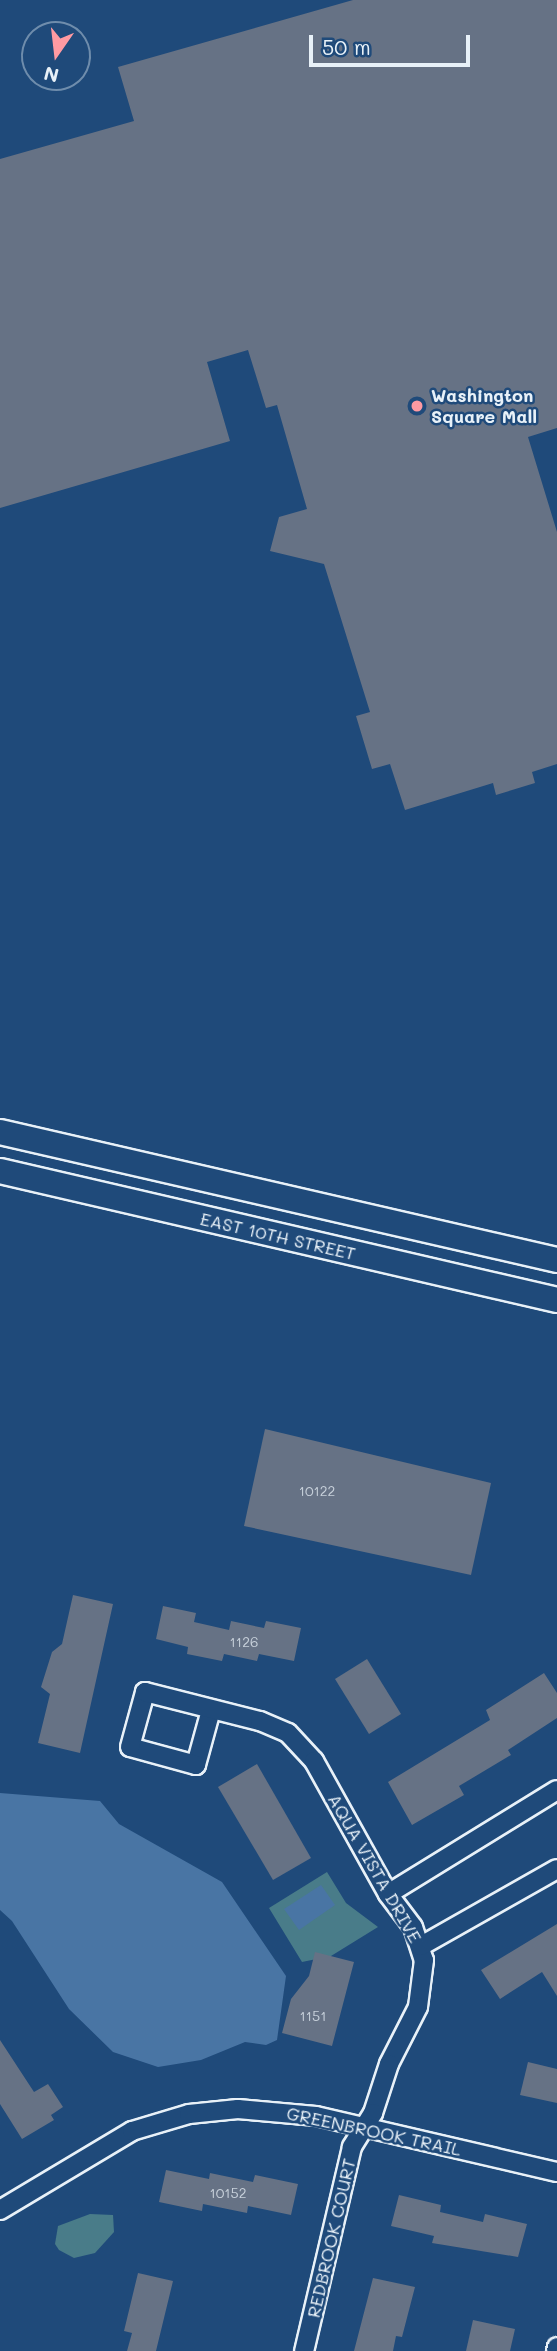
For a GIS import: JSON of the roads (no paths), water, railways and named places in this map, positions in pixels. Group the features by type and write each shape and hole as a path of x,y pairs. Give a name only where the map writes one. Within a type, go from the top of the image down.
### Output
{"main road":[{"path":"0,1132 557,1260"},
{"name":"EAST 10TH STREET","path":"0,1171 557,1300"}],"street":[{"name":"AQUA VISTA DRIVE","path":"211,1710 196,1765 130,1747 145,1692 268,1723 305,1749 421,1946 421,2001 364,2127"},
{"path":"388,1894 557,1790"},
{"path":"421,1946 557,1869"},
{"name":"GREENBROOK TRAIL","path":"1,2207 104,2144 189,2114 258,2109 364,2127 557,2172"},
{"name":"REDBROOK COURT","path":"304,2351 351,2152 364,2127"}],"water":[{"path":"0,1793 100,1801 119,1824 222,1882 286,1976 277,2040 266,2045 245,2042 201,2060 158,2067 113,2052 69,2009 12,1921 0,1910"},
{"path":"321,1885 335,1905 299,1930 284,1909"}],"place":[{"name":"Washington Square Mall","path":"417,406"}]}
